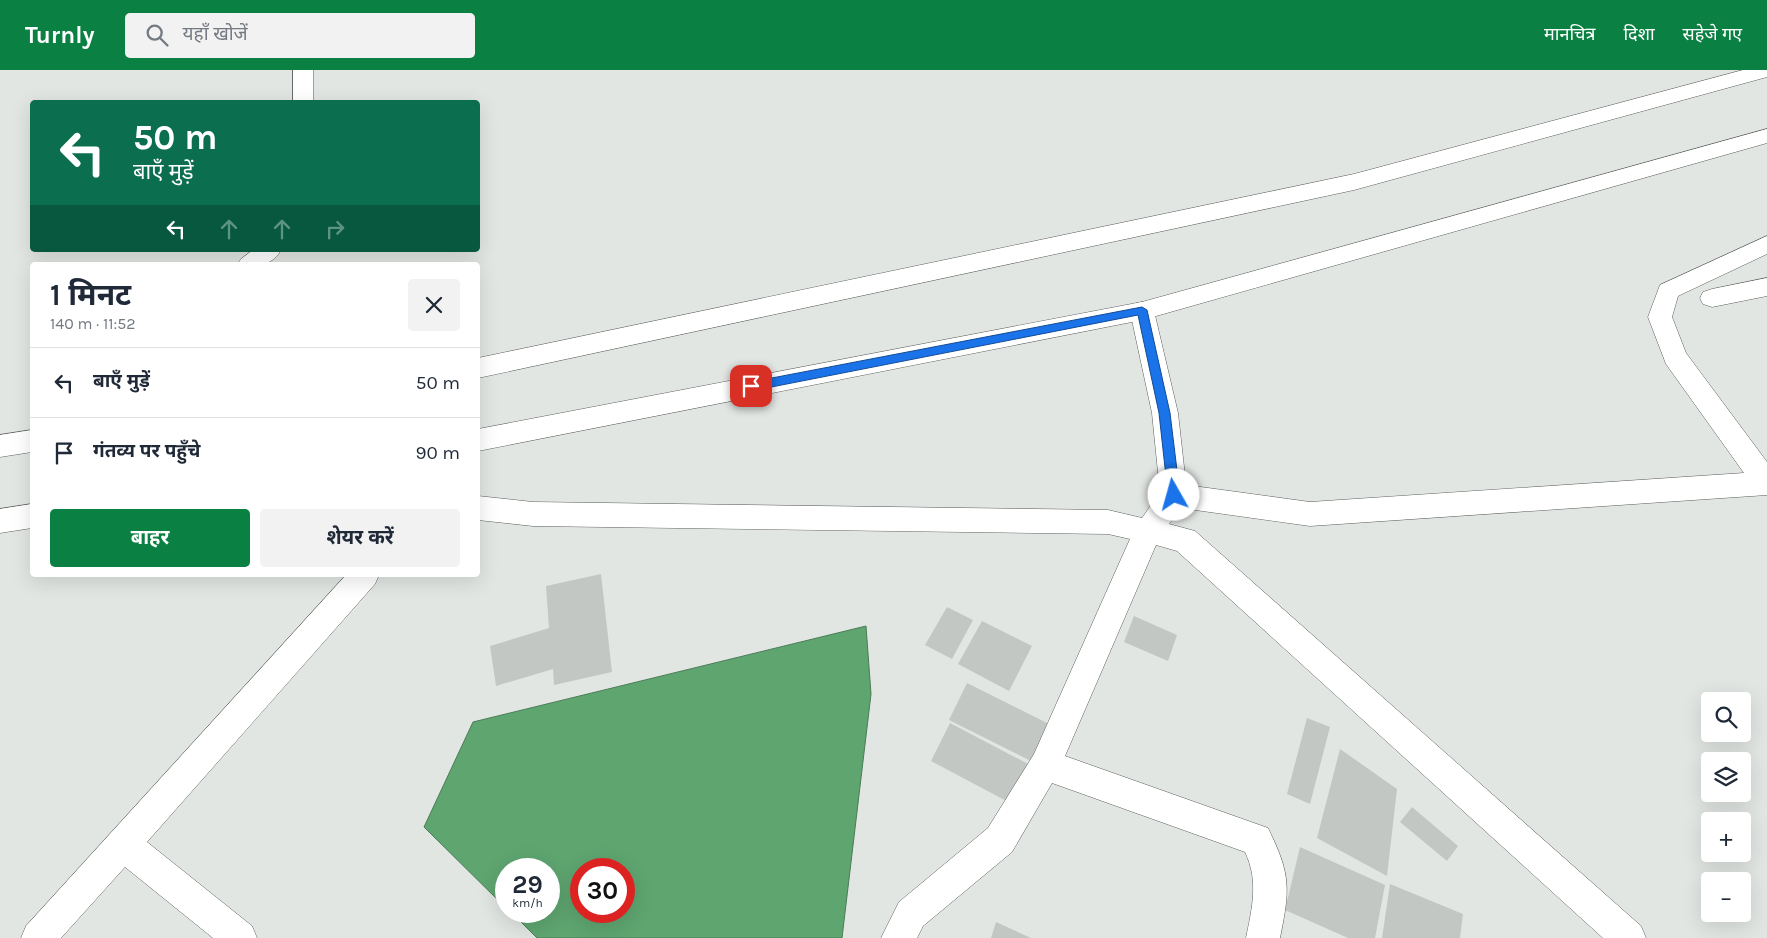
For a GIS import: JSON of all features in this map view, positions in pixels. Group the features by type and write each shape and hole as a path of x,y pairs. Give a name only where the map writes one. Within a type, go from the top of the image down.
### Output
{"street":[{"path":"303,70 303,100"},
{"path":"480,368 1354,182 1767,70"},
{"path":"480,440 1142,310 1767,136"},
{"path":"1767,244 1668,291 1660,317 1675,357 1767,483"},
{"path":"253,262 266,252"},
{"path":"1712,298 1767,287"},
{"path":"898,938 911,914 1000,840 1045,765 1148,531 1174,495 1165,413 1142,310"},
{"path":"0,446 30,441"},
{"path":"1174,495 1310,514 1767,483"},
{"path":"480,508 533,514 1108,522 1185,540 1629,938"},
{"path":"0,521 30,516"},
{"path":"38,938 363,577"},
{"path":"1045,765 1256,840 1268,862 1273,892 1263,938"},
{"path":"123,844 240,938"}],"shaded area":[{"path":"866,626 871,694 842,938 537,938 522,923 560,923 560,858 495,858 495,897 424,827 473,722"}],"building":[{"path":"601,574 612,672 554,685 553,669 496,686 490,646 549,628 546,586"},
{"path":"947,607 973,620 952,659 925,645"},
{"path":"1134,616 1177,635 1168,661 1124,642"},
{"path":"982,621 1032,646 1009,691 958,664"},
{"path":"967,683 1055,727 1039,765 949,720"},
{"path":"1307,718 1330,727 1310,804 1287,794"},
{"path":"950,723 1032,766 1014,805 931,761"},
{"path":"1340,749 1397,789 1387,876 1317,838"},
{"path":"1412,807 1458,846 1447,861 1400,822"},
{"path":"1300,847 1385,885 1375,938 1348,938 1285,910"},
{"path":"1390,884 1463,914 1460,938 1382,938"},
{"path":"996,922 1031,938 991,938"}],"route":[{"path":"751,386 1142,310 1165,413 1174,495"}]}
